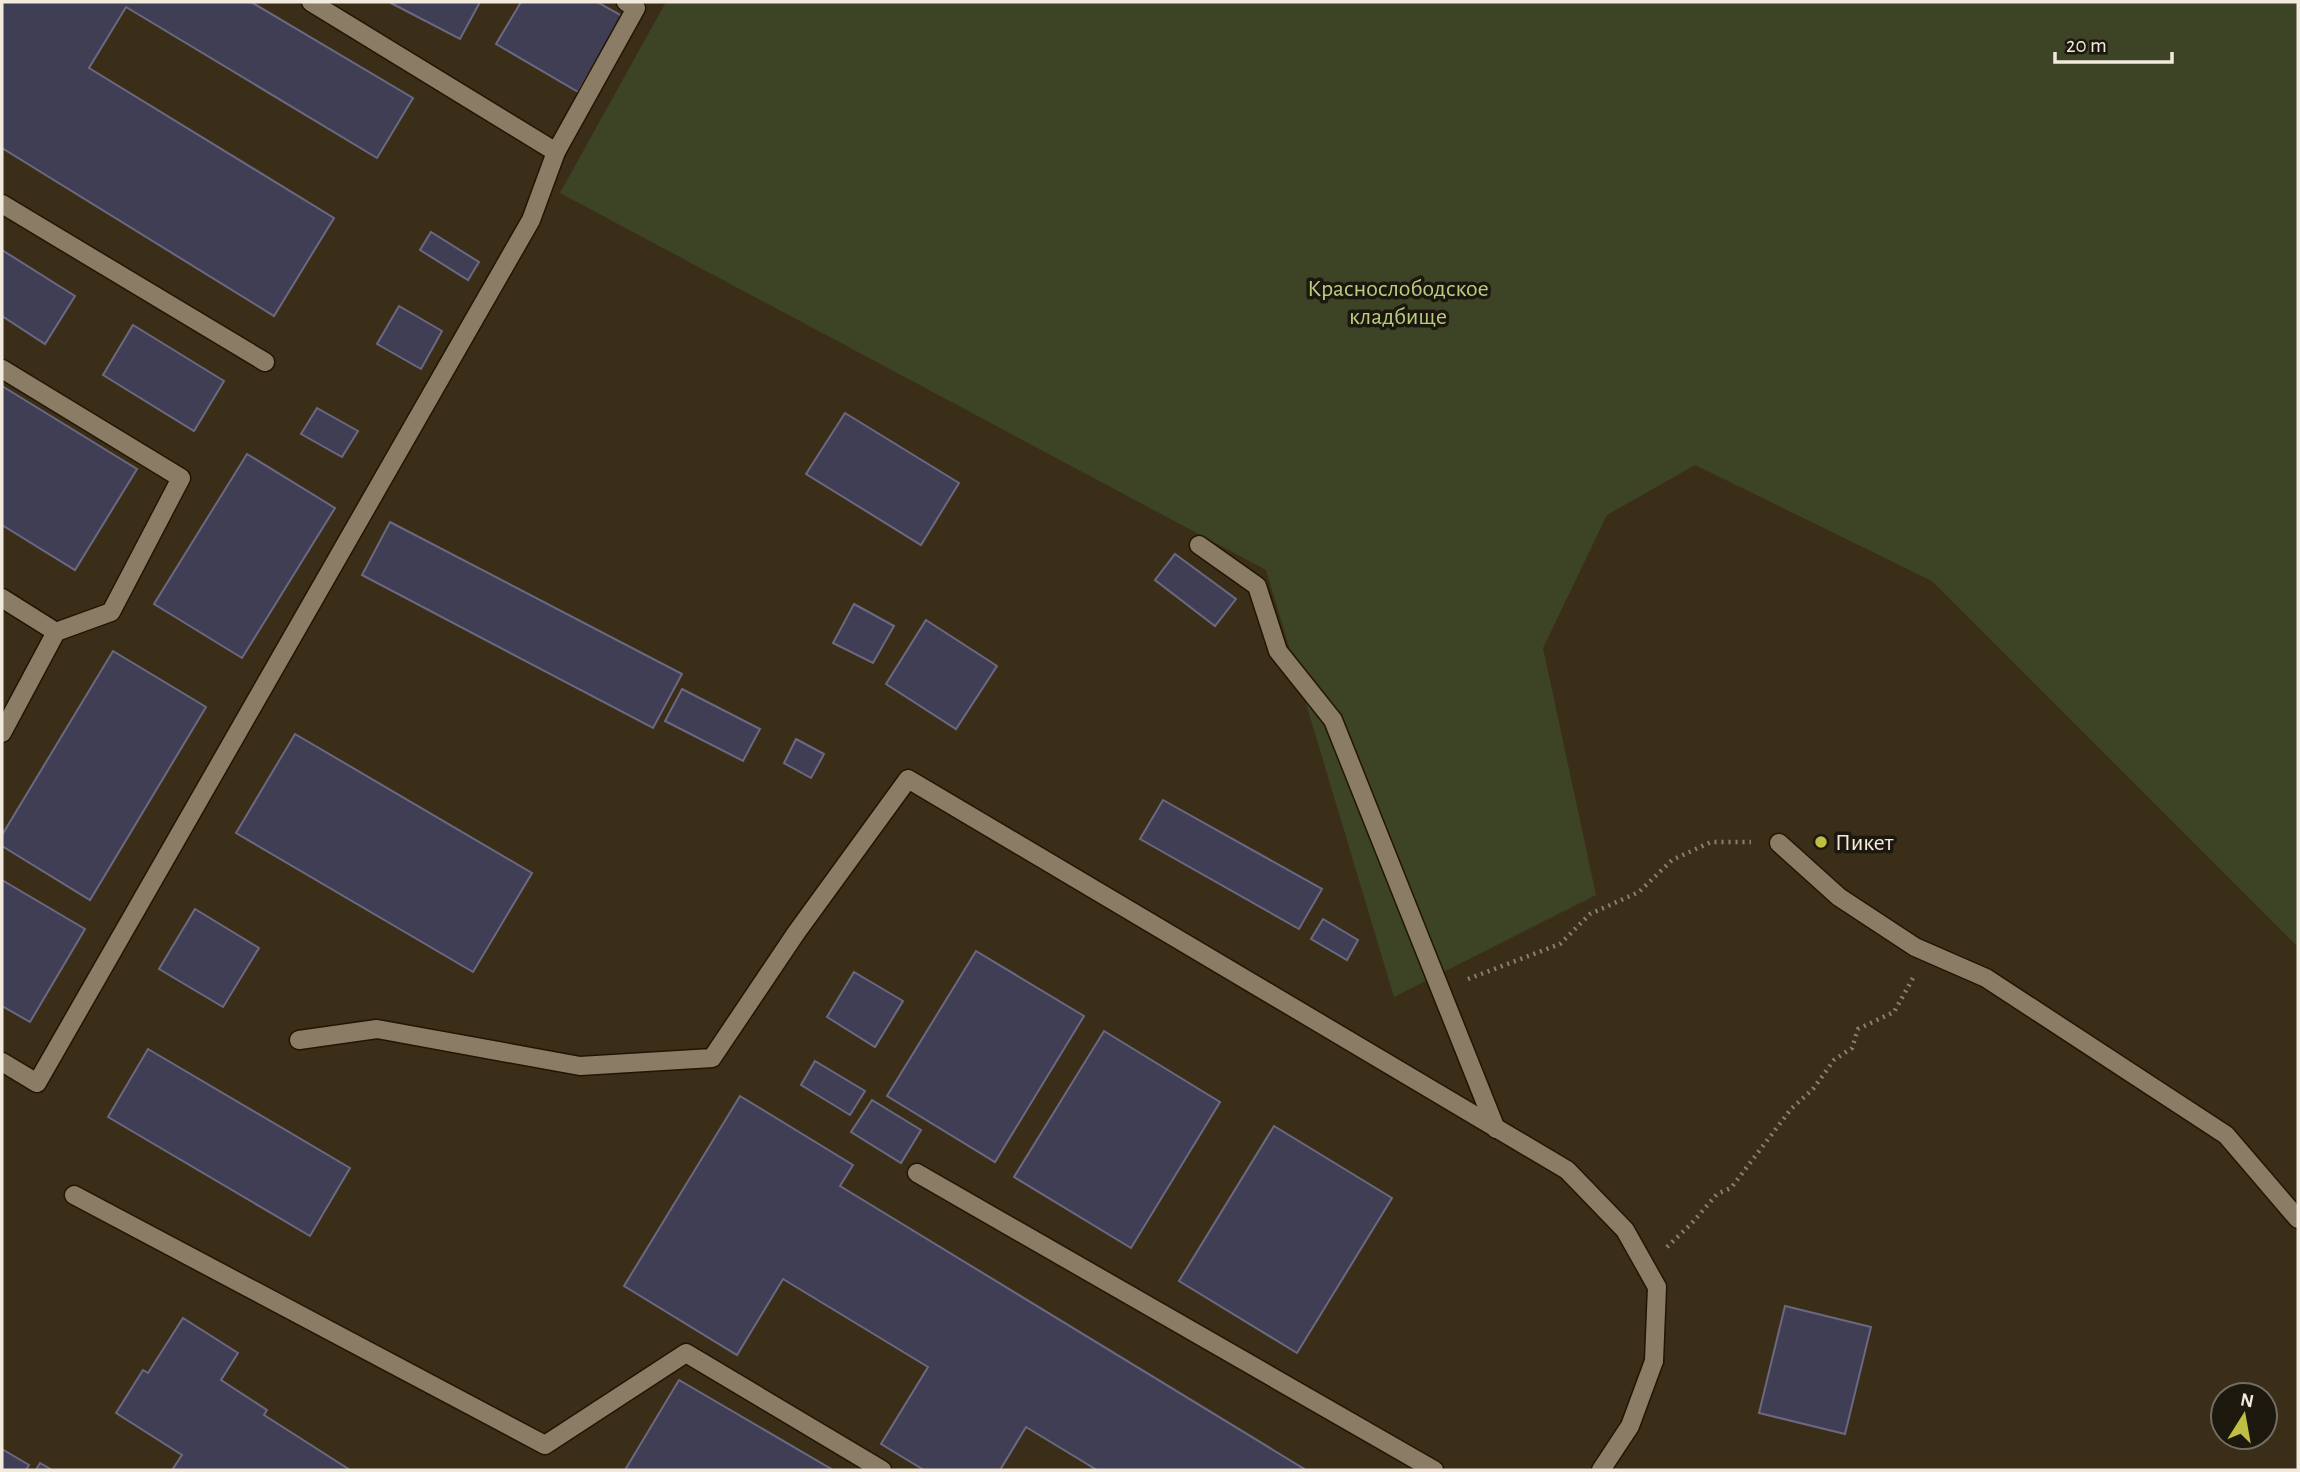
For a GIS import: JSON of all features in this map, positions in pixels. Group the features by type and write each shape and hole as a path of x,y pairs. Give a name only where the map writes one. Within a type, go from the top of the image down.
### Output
{"street":[{"path":"311,2 556,152"},
{"path":"2,1062 37,1083 531,220 556,152 636,8 626,2"},
{"path":"2,204 265,362"},
{"path":"2,369 180,478 111,612 56,632 2,733"},
{"path":"1199,545 1257,586 1278,651 1332,720 1496,1129"},
{"path":"2,598 56,632"},
{"path":"299,1040 377,1030 580,1066 712,1058 796,933 908,779 1567,1170 1625,1230 1657,1287 1654,1361 1630,1426 1601,1470"},
{"path":"1779,843 1839,897 1916,947 1986,978 2226,1135 2298,1219"},
{"path":"917,1173 1434,1470"},
{"path":"74,1195 545,1445 686,1353 882,1470"}],"path":[{"path":"1441,990 1560,944 1590,914 1639,892 1672,860 1711,842 1779,843"},
{"path":"1646,1266 1692,1223 1717,1194 1731,1188 1791,1109 1813,1089 1834,1060 1852,1048 1858,1029 1894,1012 1906,986 1932,954"}],"green space":[{"name":"Краснослободское кладбище","path":"666,2 2298,2 2298,947 1932,581 1695,465 1607,515 1543,648 1596,895 1394,997 1266,570 560,193"}],"building":[{"path":"2,2 251,2 413,98 377,158 126,7 89,68 334,218 274,316 2,148"},
{"path":"389,2 480,2 460,39"},
{"path":"521,2 597,2 622,16 578,92 496,44"},
{"path":"431,232 479,262 468,280 420,250"},
{"path":"2,250 75,296 45,344 2,316"},
{"path":"399,306 442,331 421,369 377,344"},
{"path":"133,325 224,381 194,431 103,375"},
{"path":"2,386 137,469 75,570 2,525"},
{"path":"317,408 358,431 342,457 301,434"},
{"path":"845,413 959,483 921,545 806,474"},
{"path":"247,454 335,508 242,658 154,604"},
{"path":"390,522 682,674 653,728 362,575"},
{"path":"1175,554 1236,599 1215,626 1155,580"},
{"path":"854,604 894,626 873,663 833,643"},
{"path":"926,620 997,666 956,729 886,684"},
{"path":"113,651 206,707 90,900 2,846 2,835"},
{"path":"682,689 760,729 743,761 665,721"},
{"path":"295,734 532,873 473,972 236,833"},
{"path":"796,739 824,754 811,778 784,763"},
{"path":"1163,800 1322,889 1299,929 1140,839"},
{"path":"2,880 85,929 30,1022 2,1006"},
{"path":"195,909 259,948 223,1007 159,969"},
{"path":"1323,919 1358,940 1347,960 1311,939"},
{"path":"976,951 1084,1016 995,1162 887,1096"},
{"path":"854,972 903,1001 875,1047 827,1017"},
{"path":"1104,1031 1220,1102 1131,1248 1014,1177"},
{"path":"148,1049 350,1168 310,1236 108,1117"},
{"path":"815,1061 865,1091 850,1115 801,1085"},
{"path":"740,1096 853,1165 840,1186 1306,1470 1097,1470 1026,1427 1000,1470 924,1470 881,1444 928,1367 783,1279 737,1355 624,1286"},
{"path":"872,1100 921,1130 901,1163 851,1132"},
{"path":"1274,1126 1392,1198 1297,1353 1179,1281"},
{"path":"1785,1306 1871,1327 1845,1434 1759,1413"},
{"path":"183,1318 238,1353 221,1380 267,1410 264,1415 350,1470 172,1470 182,1455 116,1413 143,1370 148,1373"},
{"path":"679,1380 833,1470 625,1470"},
{"path":"2,1449 29,1465 26,1470 2,1470"},
{"path":"40,1463 52,1470 36,1470"}],"place":[{"name":"Пикет","path":"1821,842"}]}
